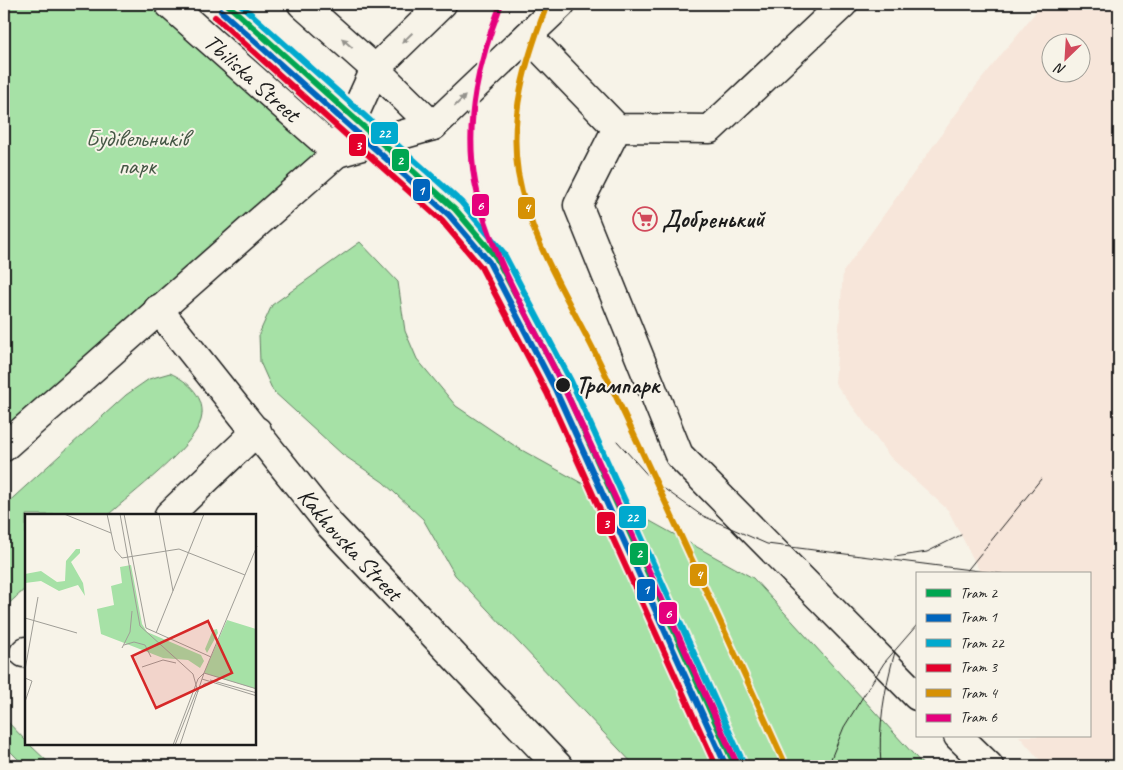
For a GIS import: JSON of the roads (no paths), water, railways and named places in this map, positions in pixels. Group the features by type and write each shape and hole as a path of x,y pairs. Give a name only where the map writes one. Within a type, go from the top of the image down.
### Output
{"main road":[{"name":"Tbiliska Street","path":"168,4 337,153"},
{"path":"302,4 374,69 433,126"},
{"path":"4,447 158,309 337,153 374,69 442,4"},
{"path":"337,153 433,126 561,4"},
{"path":"528,36 617,128 710,129 843,4"},
{"path":"617,128 578,205 679,455 916,695"},
{"name":"Kakhovska Street","path":"158,309 330,525 558,766"},
{"path":"170,514 257,431"},
{"path":"960,738 989,766"}],"tram line":[{"name":"2","path":"227,4 455,209 496,257 563,385 735,766"},
{"name":"22","path":"240,4 461,202 503,252 571,381 743,762"},
{"name":"6","path":"501,4 480,69 473,114 471,136 472,159 481,209 490,236 512,287 563,386 738,766"},
{"name":"4","path":"545,10 525,70 517,110 516,152 518,173 524,199 532,224 553,273 602,367 783,759"},
{"name":"1","path":"221,11 449,215 489,262 555,389 726,766"},
{"name":"3","path":"215,17 442,221 481,267 547,393 716,766"},
{"path":"617,441 652,480 701,515 767,544 986,572"},
{"path":"966,572 1041,479"},
{"path":"895,557 927,552 961,535"},
{"path":"828,766 844,727 884,663 916,626"},
{"path":"881,766 880,737 883,709 895,652"}],"place":[{"name":"Добренький","path":"645,219"},
{"name":"Трампарк","path":"563,385"}],"park label":[{"name":"Будівельників парк","path":"137,152"}]}
